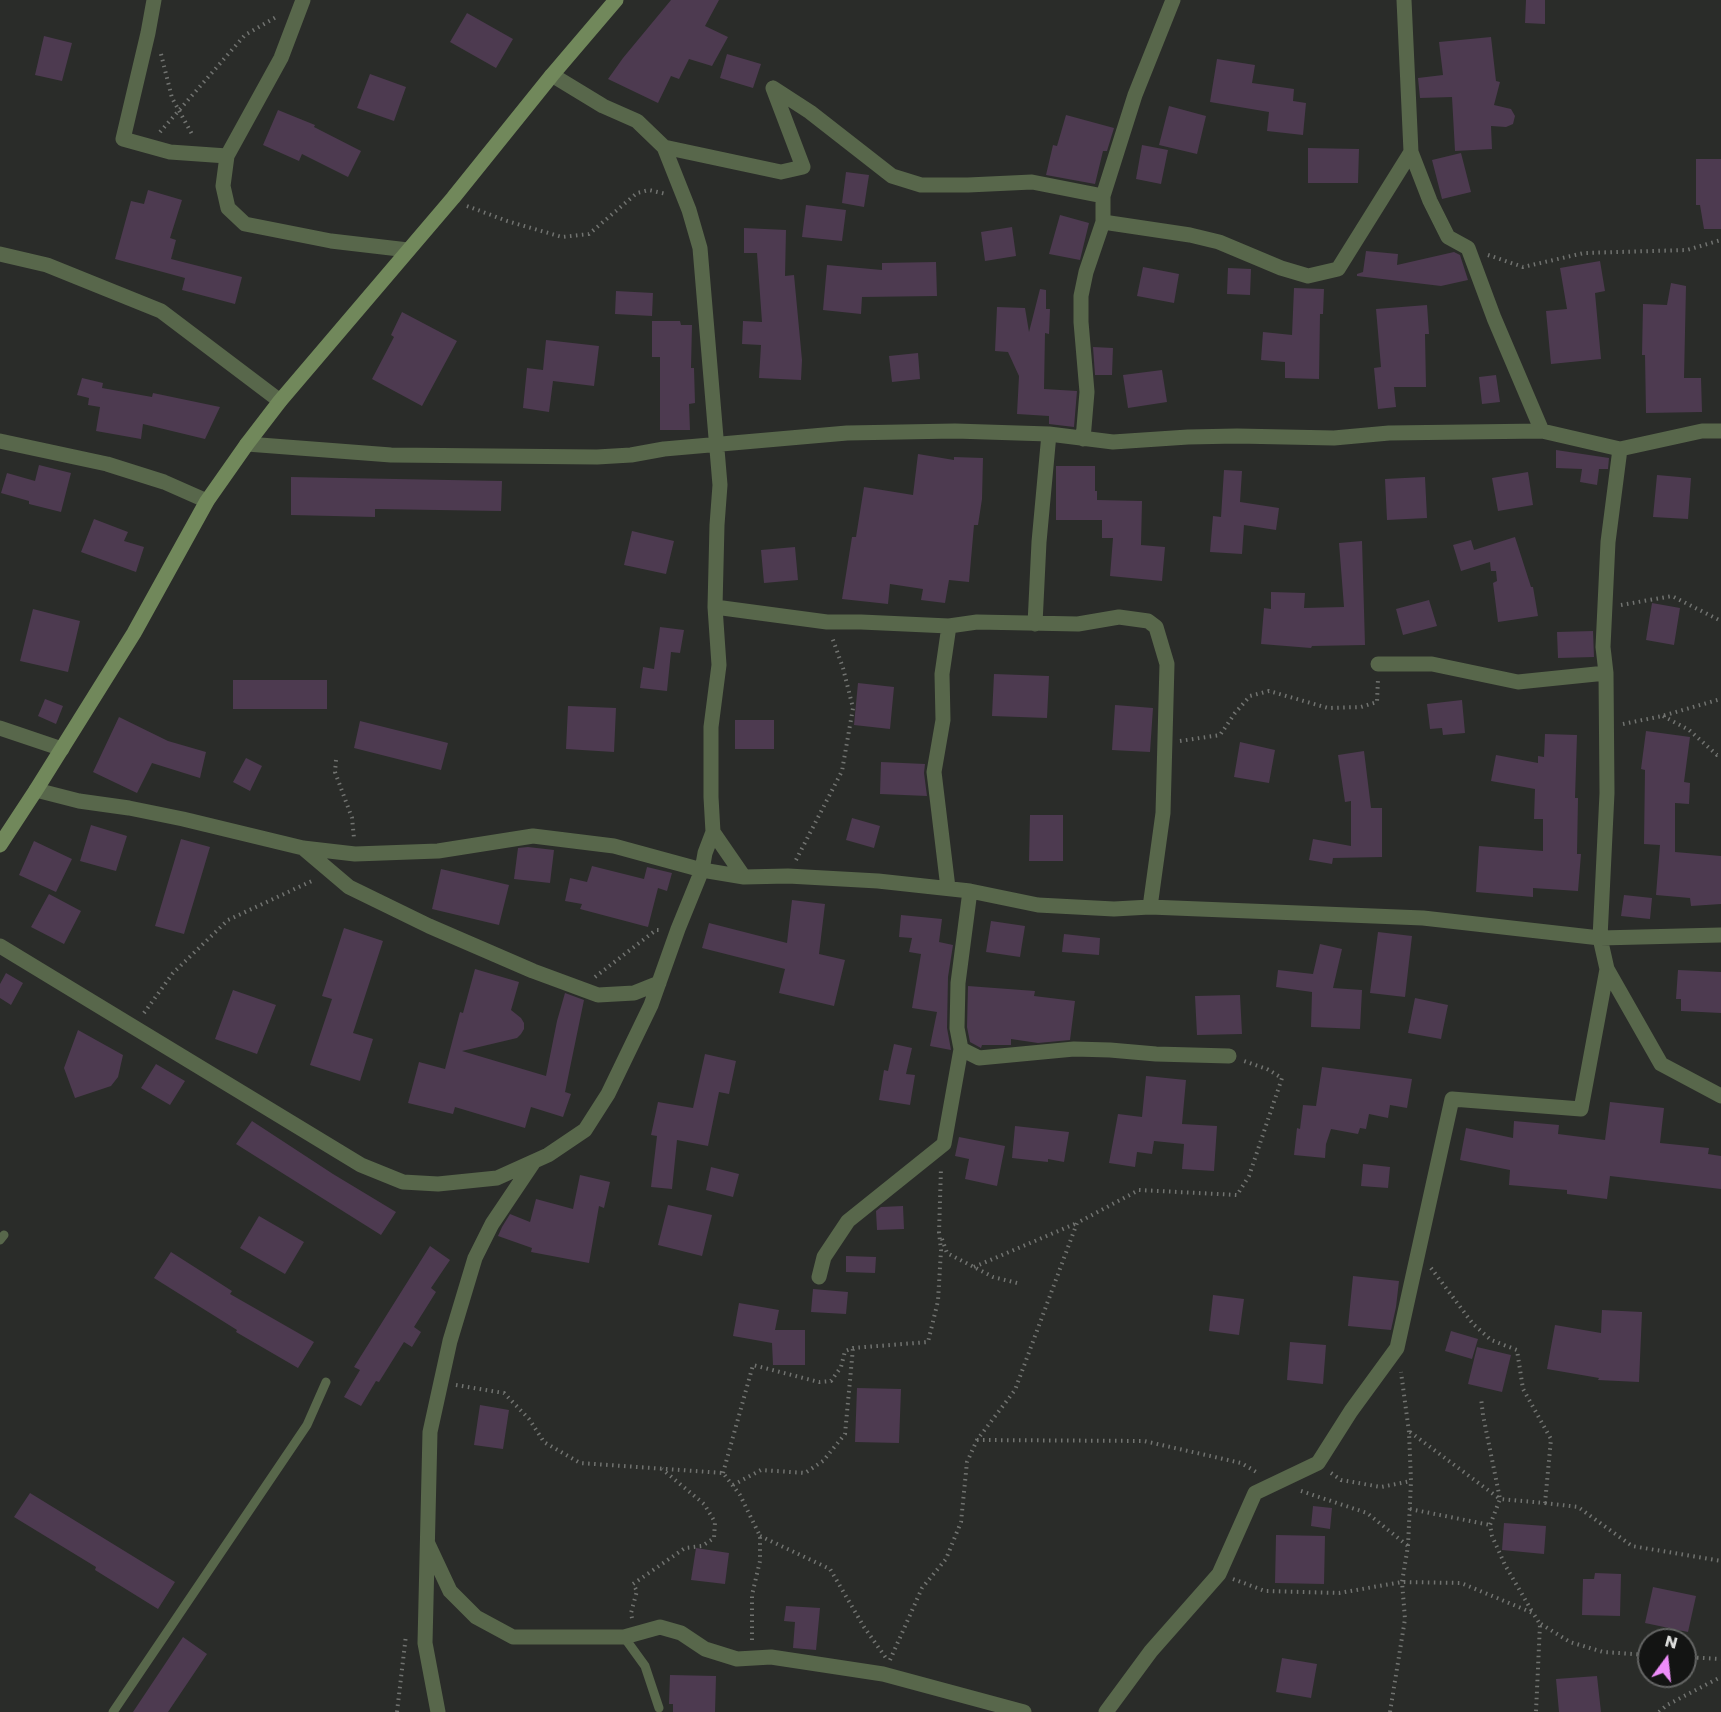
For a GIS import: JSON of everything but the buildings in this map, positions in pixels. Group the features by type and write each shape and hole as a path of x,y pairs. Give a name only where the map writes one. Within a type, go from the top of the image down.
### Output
{"main road":[{"path":"0,845 134,633 207,501 247,444 280,401 453,198 616,0"}],"street":[{"path":"154,0 123,139 170,152 227,156"},
{"path":"1083,439 1087,392 1081,296 1086,272 1103,222 1104,196 1135,95 1173,0"},
{"path":"1404,0 1411,152 1430,201 1448,237 1467,248 1542,431"},
{"path":"302,1 281,58 227,156 223,186 228,208 245,224 330,241 408,250"},
{"path":"0,946 361,1165 403,1182 438,1184 497,1178 548,1155 585,1130 608,1094 651,1005 702,870 705,853 713,832 711,727 719,665 715,607 720,485 700,248 689,210 664,147 637,121 603,106 552,75"},
{"path":"664,147 781,172 803,167 773,88 810,112 892,176 921,185 1032,182 1104,196"},
{"path":"1103,222 1190,235 1219,242 1281,268 1308,276 1338,269 1411,152"},
{"path":"0,254 48,265 161,311 280,401"},
{"path":"247,444 391,455 483,455 543,458 613,457 664,449 847,433 955,431 1049,434 1113,442 1197,437 1334,438 1389,433 1542,431 1620,449 1702,431 1721,431"},
{"path":"1035,624 1039,542 1049,434"},
{"path":"0,441 106,464 164,482 207,501"},
{"path":"1620,449 1608,542 1605,608 1607,793 1600,938 1607,969 1661,1064 1721,1096"},
{"path":"715,607 827,622 949,626 977,622 1078,624 1119,617 1148,621 1156,627 1167,664 1163,813 1150,907"},
{"path":"948,888 934,772 943,720 942,674 949,626"},
{"path":"1378,664 1432,664 1518,682 1606,673"},
{"path":"0,728 62,749"},
{"path":"36,790 79,801 183,819 303,848 355,854 438,851 533,837 614,846 702,870 744,877 788,876 878,881 970,891 1038,905 1423,918 1600,938 1721,935"},
{"path":"713,832 744,877"},
{"path":"303,848 349,887 429,926 534,971 598,995 634,993 658,983"},
{"path":"819,1276 824,1257 848,1221 944,1143 961,1049 957,1028 958,983 970,891"},
{"path":"1106,1712 1151,1651 1219,1574 1255,1493 1318,1463 1351,1411 1397,1348 1452,1100 1581,1108 1607,969"},
{"path":"961,1049 979,1058 1074,1049 1229,1056"},
{"path":"438,1712 425,1643 430,1432 450,1341 475,1258 492,1224 534,1161"},
{"path":"428,1544 450,1591 476,1617 513,1637 629,1636 660,1627 681,1633 705,1649 737,1659 771,1657 886,1668 1023,1712"}],"lane":[{"path":"113,1712 307,1425 326,1382"},
{"path":"629,1636 645,1666 659,1708"}],"path":[{"path":"147,146 245,35 302,1"},
{"path":"148,33 162,56 172,98 180,109 202,154"},
{"path":"453,198 469,207 507,221 562,237 588,234 637,193 649,190 667,195 689,210"},
{"path":"1467,248 1524,267 1584,253 1687,250 1721,240"},
{"path":"1605,608 1672,596 1721,621"},
{"path":"788,876 842,771 853,708 843,668 827,622"},
{"path":"1164,744 1220,735 1250,696 1269,691 1328,708 1361,707 1377,702 1378,664"},
{"path":"1606,727 1662,716 1721,699"},
{"path":"1662,716 1689,730 1717,755 1721,755"},
{"path":"336,760 334,772 352,818 355,854"},
{"path":"134,1026 173,973 228,920 331,873"},
{"path":"580,988 656,930 678,929"},
{"path":"974,1267 1077,1222 1139,1190 1237,1195 1249,1176 1282,1078 1268,1069 1229,1056"},
{"path":"723,1473 753,1365 819,1382 831,1381 841,1367 845,1351 853,1348 928,1342 938,1301 944,1143"},
{"path":"886,1668 922,1588 946,1558 961,1522 967,1462 977,1440 1015,1389 1077,1222"},
{"path":"939,1232 947,1253 993,1277 1017,1284"},
{"path":"1419,1251 1473,1324 1491,1340 1517,1350 1523,1389 1551,1439 1545,1503"},
{"path":"733,1485 761,1470 805,1473 824,1461 845,1434 853,1348"},
{"path":"1390,1712 1405,1619 1402,1582 1408,1546 1411,1482 1409,1432 1397,1348"},
{"path":"441,1382 504,1393 529,1419 544,1442 580,1463 723,1473 740,1495 760,1536 760,1561 752,1596 752,1658"},
{"path":"1482,1398 1483,1415 1500,1499 1490,1525 1492,1536 1505,1565 1533,1613 1540,1624 1570,1642 1603,1652 1637,1654"},
{"path":"1409,1432 1500,1499 1578,1507 1632,1546 1721,1561"},
{"path":"977,1440 1144,1441 1240,1463 1277,1483 1367,1513 1408,1546"},
{"path":"1318,1463 1341,1480 1381,1487 1411,1482"},
{"path":"629,1636 631,1613 638,1591 633,1584 685,1548 702,1546 714,1538 715,1522 704,1504 661,1468"},
{"path":"1410,1509 1490,1525"},
{"path":"760,1536 830,1569 886,1668"},
{"path":"1219,1574 1265,1591 1339,1593 1402,1582 1461,1583 1533,1613"},
{"path":"1536,1712 1540,1624"},
{"path":"1697,1658 1721,1659"},
{"path":"1659,1712 1667,1705 1721,1677"}]}
